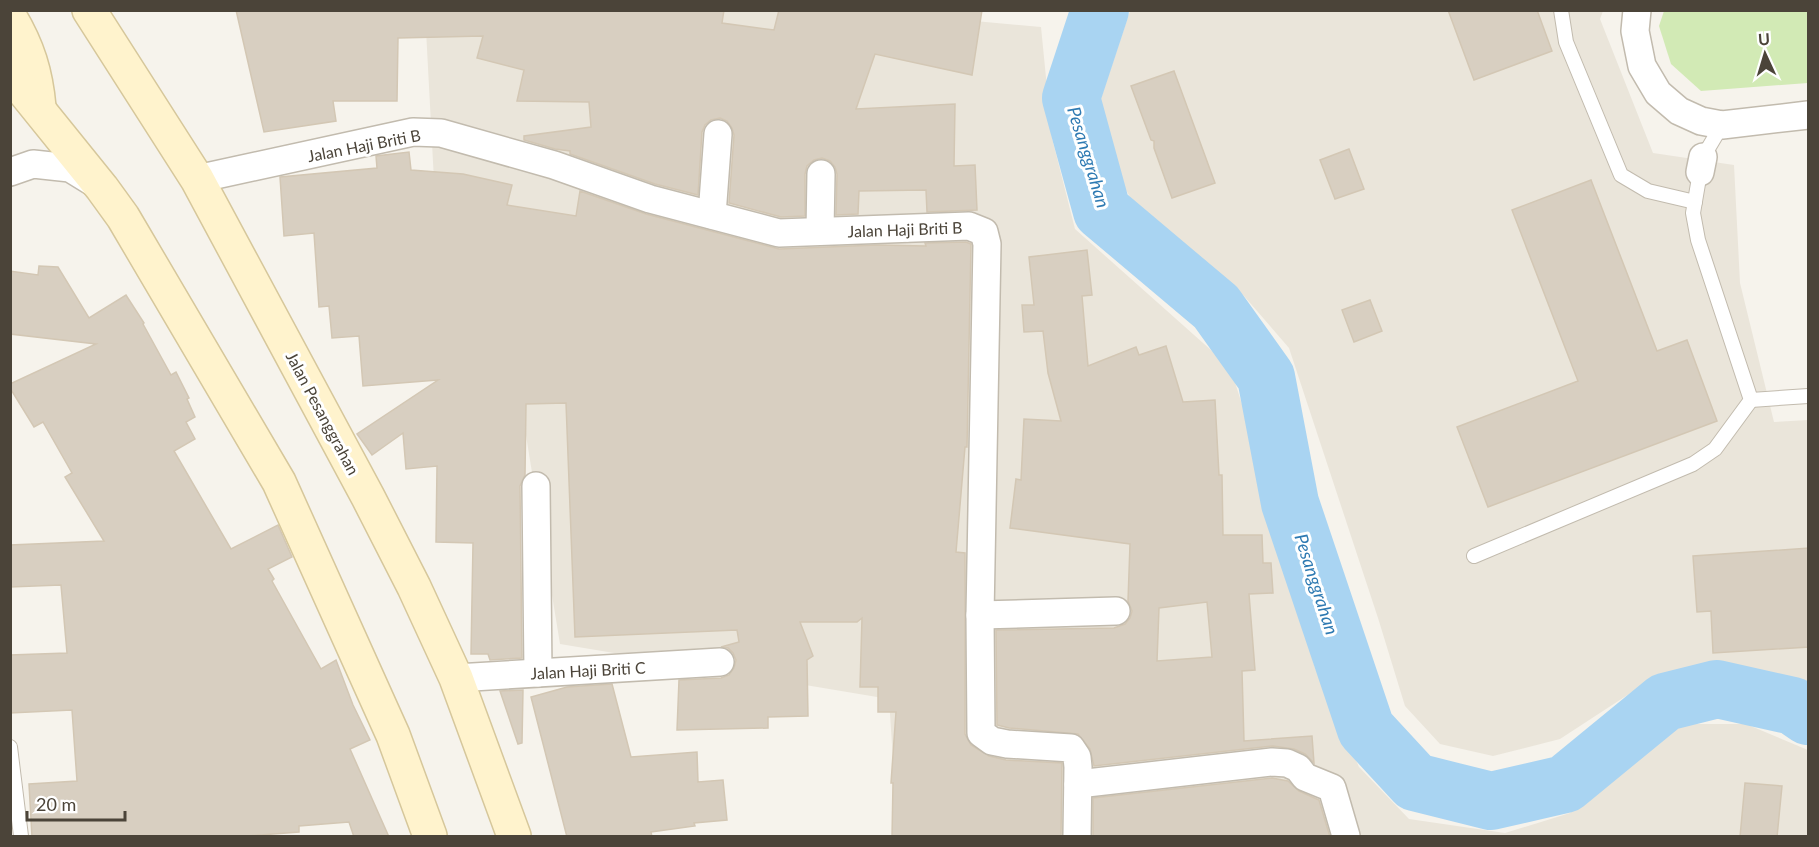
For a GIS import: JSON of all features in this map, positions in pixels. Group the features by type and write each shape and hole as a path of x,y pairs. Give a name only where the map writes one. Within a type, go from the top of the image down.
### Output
{"main road":[{"name":"Jalan Pesanggrahan","path":"89,10 197,179 368,496 414,587 456,678 514,837"},
{"path":"10,17 30,54 38,88 39,107"},
{"path":"10,74 39,107 123,218 279,482 393,735 430,837"}],"street":[{"path":"1636,10 1635,31 1642,66 1658,93 1679,111 1701,121 1722,125 1809,115"},
{"name":"Jalan Haji Briti B","path":"197,179 413,132 441,133 554,165 650,198 779,233 969,226 984,232 987,244 980,615 981,733 992,741 1007,744 1071,748 1077,757 1077,837"},
{"path":"712,215 718,134"},
{"path":"10,172 33,164 70,168 102,188"},
{"path":"820,231 821,174"},
{"path":"536,486 538,673"},
{"path":"980,615 1116,611"},
{"name":"Jalan Haji Briti C","path":"456,678 720,662"},
{"path":"1078,784 1272,762 1287,763 1298,768 1305,777 1332,788 1346,837"}],"lane":[{"path":"1561,10 1566,42 1621,175 1648,191 1695,202"},
{"path":"1722,125 1702,164 1693,213 1698,240 1750,400"},
{"path":"1750,400 1809,396"},
{"path":"1474,556 1693,465 1715,449 1750,400"},
{"path":"10,747 21,837"}],"shaded area":[{"path":"856,10 1041,27 1052,138 1075,229 1230,367 1258,454 1315,668 1359,767 1409,819 1505,833 1570,813 1651,729 1695,724 1746,724 1808,750 1808,836 898,836 889,699 560,644 506,313 440,294 425,11"},
{"path":"1130,11 1603,11 1600,19 1653,153 1734,165 1740,283 1774,422 1808,420 1808,683 1744,675 1649,681 1560,739 1493,756 1440,744 1405,706 1289,348 1244,296 1151,233 1116,173 1100,101"}],"green space":[{"path":"1664,11 1808,11 1808,83 1701,91 1671,64 1659,26"}],"building":[{"path":"236,10 724,10 722,23 774,30 779,10 982,10 972,75 875,54 856,109 955,104 954,166 975,165 977,210 927,212 926,190 859,191 858,214 836,215 837,174 830,161 822,158 814,160 807,166 805,216 781,217 729,203 734,135 727,121 720,118 711,120 702,132 698,195 655,184 570,154 570,151 524,140 524,136 591,127 589,102 517,101 524,70 477,58 483,36 398,38 397,101 333,101 336,121 264,132"},
{"path":"1448,10 1537,10 1552,51 1474,80"},
{"path":"1174,71 1215,183 1172,198 1154,148 1154,141 1151,140 1131,86"},
{"path":"1349,149 1364,189 1335,199 1320,160"},
{"path":"409,152 411,170 463,174 512,185 507,205 576,216 580,191 646,214 779,249 877,245 926,246 925,243 966,242 971,244 967,447 965,447 956,552 965,553 965,734 971,745 989,756 1006,760 1062,763 1061,837 892,837 893,783 891,783 896,712 878,712 878,687 860,687 862,618 857,622 800,622 813,656 807,660 808,716 768,717 768,728 677,730 679,680 721,678 729,675 736,660 728,648 721,647 739,642 737,630 575,637 566,403 526,404 525,475 520,486 522,658 490,660 488,654 471,654 473,543 436,542 437,466 406,469 403,433 372,455 357,434 438,380 363,386 359,336 332,338 329,306 319,307 314,233 284,236 280,177 377,168 376,156"},
{"path":"1591,180 1657,351 1687,340 1717,421 1488,507 1457,427 1578,381 1512,210"},
{"path":"1087,250 1092,295 1082,296 1088,366 1136,347 1139,355 1166,346 1183,402 1215,400 1219,475 1222,475 1223,535 1262,535 1263,563 1271,563 1273,593 1249,594 1255,670 1242,671 1244,741 1312,736 1314,763 1305,754 1294,749 1273,746 1094,766 1090,749 1078,734 997,725 996,630 1114,628 1125,624 1132,611 1128,601 1130,544 1010,528 1016,479 1021,480 1024,419 1061,421 1048,373 1043,331 1024,332 1022,305 1034,305 1029,257","holes":["1207,602 1212,657 1157,661 1159,608"]},
{"path":"39,266 58,267 89,318 126,295 144,323 171,375 176,372 189,398 187,399 195,417 186,422 195,439 174,451 231,549 278,525 292,557 268,569 274,579 272,581 321,669 336,660 353,705 370,740 350,749 389,837 354,837 349,822 299,826 299,832 234,837 32,837 29,784 77,781 72,710 10,713 10,655 67,653 61,585 10,587 10,545 104,541 65,477 72,473 43,422 34,427 10,388 10,384 96,344 10,334 10,271 38,275"},
{"path":"1370,300 1382,331 1354,342 1342,310"},
{"path":"1809,548 1809,647 1713,653 1711,611 1697,612 1693,556"},
{"path":"612,684 631,757 697,752 698,782 723,780 727,820 694,823 695,826 651,832 652,837 567,837 531,697 567,687"},
{"path":"523,690 522,743 518,744 500,691"},
{"path":"1272,778 1288,781 1299,791 1319,800 1330,837 1093,837 1093,798"},
{"path":"1745,783 1782,786 1777,837 1740,837"}],"waterway":[{"name":"Pesanggrahan","path":"1100,10 1071,98 1102,211 1216,307 1266,377 1290,503 1366,729 1415,782 1491,801 1565,784 1665,702 1717,689 1793,706 1808,716"}]}
